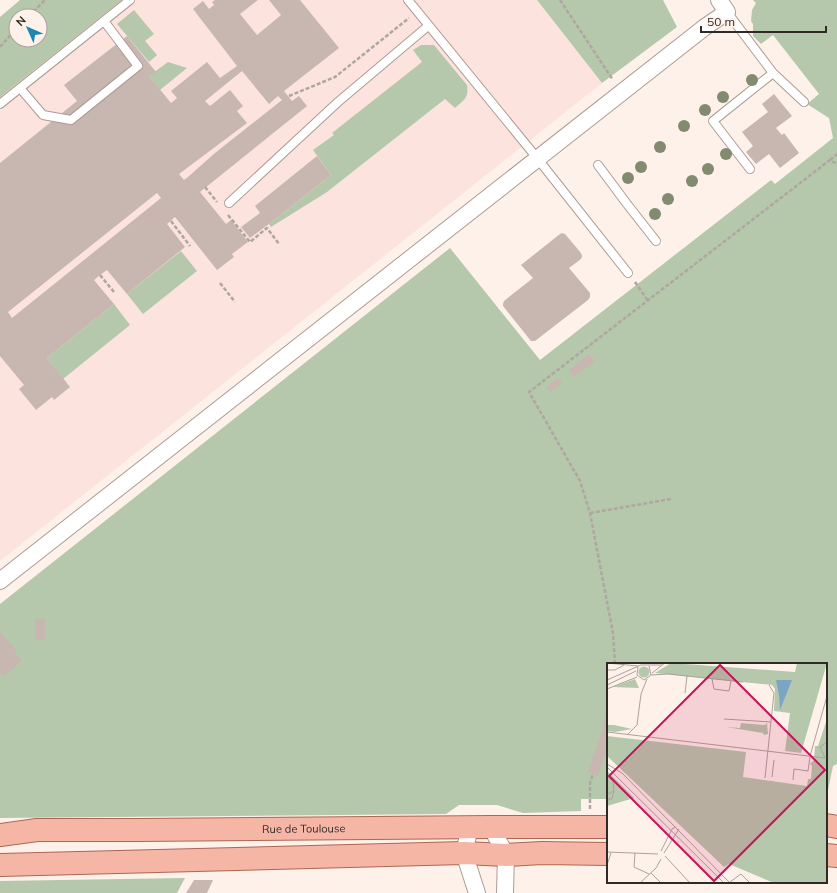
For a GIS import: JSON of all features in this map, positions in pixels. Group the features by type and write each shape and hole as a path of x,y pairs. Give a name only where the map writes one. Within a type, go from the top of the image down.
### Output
{"main road":[{"path":"827,825 837,826"},
{"name":"Rue de Toulouse","path":"0,835 37,830 599,827"},
{"path":"0,865 464,853 506,855 542,853 607,854"},
{"path":"827,855 837,856"}],"street":[{"path":"0,581 621,93 705,26 724,4"},
{"path":"477,893 464,853 480,827 506,855 505,893"}],"lane":[{"path":"0,104 130,0"},
{"path":"408,0 537,158 628,273"},
{"path":"724,4 773,73 804,102"},
{"path":"20,88 43,115 71,120 138,66 104,21"},
{"path":"229,203 338,102 428,26"},
{"path":"750,169 713,121 773,73"},
{"path":"598,165 656,241"}],"path":[{"path":"37,8 45,0"},
{"path":"560,0 621,93"},
{"path":"288,96 335,77 417,11"},
{"path":"0,47 8,38"},
{"path":"615,663 613,633 590,513 580,481 529,392 837,154"},
{"path":"830,160 837,164"},
{"path":"205,188 220,206"},
{"path":"225,212 250,242 267,228 279,244"},
{"path":"171,221 190,246"},
{"path":"628,273 648,301"},
{"path":"100,275 114,292"},
{"path":"220,282 235,302"},
{"path":"590,513 671,499"},
{"path":"593,774 589,791 599,827"}],"shaded area":[{"path":"20,0 537,0 602,83 0,561 0,17 8,10 8,48 48,48 48,8 11,8"}],"green space":[{"path":"20,0 122,0 0,97 0,17 8,10 8,48 48,48 48,8 11,8"},
{"path":"537,0 663,0 677,27 602,83"},
{"path":"753,0 837,0 837,764 833,766 827,795 827,663 607,663 607,799 581,799 581,811 523,813 497,805 459,805 446,814 0,818 0,604 450,248 540,360 771,180 775,184 833,138 829,118 807,104 819,94 773,35 761,44 753,36 753,24 751,21 752,10 756,3"},
{"path":"134,10 154,34 145,41 157,55 149,62 117,24"},
{"path":"421,45 434,45 467,85 467,93 463,101 455,108 445,99 327,192 271,227 269,224 331,175 313,150 334,135 332,133 422,62 413,50"},
{"path":"168,62 187,68 160,90 149,76"},
{"path":"181,251 197,271 143,314 127,294"},
{"path":"114,304 130,325 63,379 47,358"},
{"path":"185,878 177,893 0,893 0,881"}],"building":[{"path":"215,0 258,0 240,14 257,35 281,15 269,0 300,0 339,48 284,91 292,101 299,96 307,106 200,192 226,224 231,220 248,242 232,254 234,257 217,270 175,217 167,224 185,247 127,294 107,270 100,275 94,280 114,304 47,358 70,387 54,400 52,397 36,410 19,389 24,385 0,356 0,163 77,101 64,85 127,36 156,72 149,76 171,103 177,98 171,91 207,62 220,78 237,66 193,9 203,1 209,9 214,5 212,2","holes":["242,71 269,104 278,96 282,100 215,153 184,180 179,174 247,123 237,111 243,106 230,90 210,106 205,101","157,193 161,198 12,318 8,312"]},
{"path":"774,94 792,116 776,128 782,135 784,133 799,153 780,168 769,154 756,164 746,152 753,146 742,132 768,112 762,104"},
{"path":"317,156 331,175 250,238 241,227 260,213 255,206"},
{"path":"562,233 565,234 581,253 581,259 569,268 590,293 590,297 535,341 531,341 503,306 503,304 504,301 533,278 521,265"},
{"path":"589,354 595,361 574,377 569,370"},
{"path":"558,378 562,383 550,392 546,387"},
{"path":"35,619 45,619 45,640 35,640"},
{"path":"0,631 17,651 15,653 22,661 3,677 0,673"},
{"path":"607,704 607,750 598,776 588,772 603,727"},
{"path":"194,880 213,880 207,893 186,893"}]}
